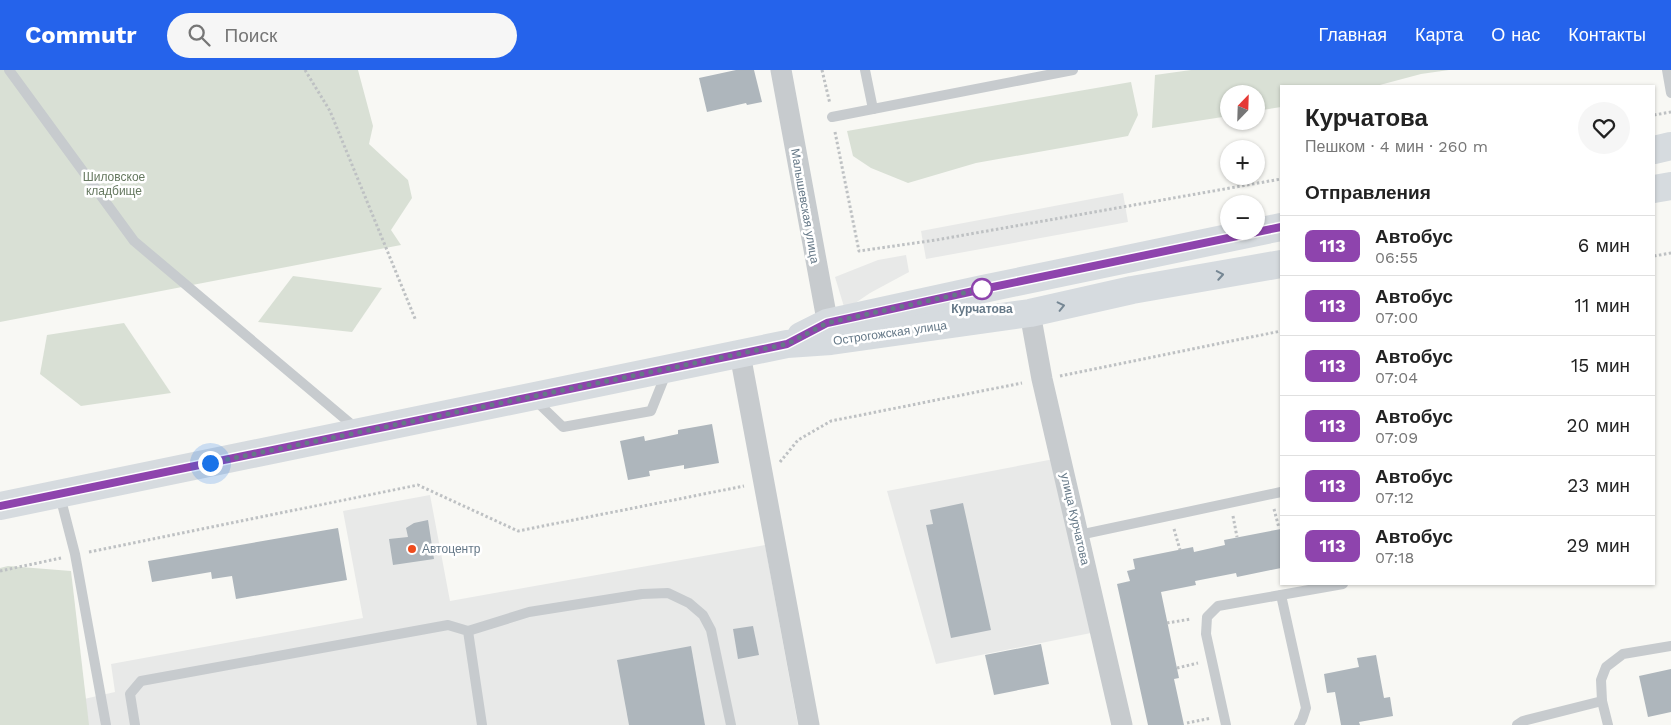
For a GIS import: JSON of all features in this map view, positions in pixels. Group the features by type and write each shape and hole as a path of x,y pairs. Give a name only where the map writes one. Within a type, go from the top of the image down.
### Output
{"street":[{"name":"Малышевская улица","path":"781,70 829,332"},
{"path":"1655,150 1671,146"},
{"path":"1655,189 1671,186"},
{"path":"0,506 787,344 983,289 1280,227"},
{"name":"Острогожская улица","path":"829,332 1030,313 1132,290 1280,264"},
{"name":"улица Курчатова","path":"1030,313 1042,379 1122,725"},
{"path":"740,354 809,725"}],"lane":[{"path":"8,70 134,241 360,432"},
{"path":"865,70 873,109"},
{"path":"832,116 1073,70"},
{"path":"1667,70 1671,93"},
{"path":"531,397 562,428 651,411 668,369"},
{"path":"1079,535 1280,492"},
{"path":"60,494 75,554 106,725"},
{"path":"1224,720 1206,634 1207,616 1218,606 1337,585"},
{"path":"135,725 130,694 141,681 448,625 468,631 529,612 642,594 668,594 689,603 703,615 711,630 732,725"},
{"path":"1281,595 1306,708 1298,725"},
{"path":"468,631 482,725"},
{"path":"1608,725 1602,701 1601,680 1606,667 1622,654 1671,646"},
{"path":"1517,725 1523,720 1602,701"}],"path":[{"path":"305,70 330,110 416,321"},
{"path":"822,70 859,251 936,240 1280,179"},
{"path":"1655,115 1671,112"},
{"path":"1655,256 1671,253"},
{"path":"75,554 418,485 518,531 765,481 798,440 831,421 1280,331"},
{"path":"1269,495 1279,528"},
{"path":"1230,503 1237,537"},
{"path":"1170,516 1180,550"},
{"path":"0,570 59,558"},
{"path":"1167,623 1207,616"},
{"path":"1177,668 1211,660"},
{"path":"1187,723 1224,720"}],"shaded area":[{"path":"1123,193 1128,222 926,259 921,231"},
{"path":"906,255 909,272 870,293 845,310 835,277 878,260"},
{"path":"1054,459 1091,633 936,664 887,491"},
{"path":"430,495 450,601 765,545 798,725 0,725 0,718 115,692 111,664 363,618 343,511"}],"green space":[{"name":"Шиловское кладбище","path":"0,70 358,70 373,126 369,144 408,180 412,198 391,230 401,245 0,322"},
{"path":"1191,70 1449,70 1421,74 1380,85 1280,85 1280,107 1265,110 1265,85 1220,85 1220,117 1152,128 1155,75"},
{"path":"1131,82 1138,115 1128,136 976,163 908,183 871,168 853,156 847,131"},
{"path":"293,276 382,288 352,332 258,322"},
{"path":"124,323 171,393 81,406 40,374 47,335"},
{"path":"8,566 71,571 89,725 0,725 0,568"}],"building":[{"path":"736,70 754,70 762,102 747,105 746,103 707,112 699,78"},
{"path":"712,424 719,463 684,469 684,465 649,471 650,476 628,480 620,441 644,436 645,441 678,434 678,430"},
{"path":"963,503 991,630 951,638 926,525 933,524 930,510"},
{"name":"Автоцентр","path":"428,520 434,559 393,565 389,539 408,537 406,528 414,523"},
{"path":"338,528 347,580 236,599 232,576 212,579 211,572 152,582 148,561"},
{"path":"1280,529 1280,568 1237,577 1236,573 1195,581 1196,585 1161,592 1179,678 1174,679 1184,725 1148,725 1117,584 1130,581 1127,571 1135,569 1133,559 1193,547 1194,552 1225,545 1224,540"},
{"path":"753,626 759,655 738,659 733,629"},
{"path":"1041,644 1049,684 994,695 985,655"},
{"path":"691,646 705,725 629,725 617,660"},
{"path":"1376,655 1384,698 1390,697 1393,716 1359,722 1360,725 1341,725 1335,692 1327,693 1324,674 1359,667 1357,658"},
{"path":"1671,669 1671,712 1648,717 1639,676"}],"bus line":[{"name":"113","path":"0,506 787,344 827,323 1280,227"}],"place":[{"name":"Курчатова","path":"982,289"},
{"name":"Автоцентр","path":"412,549"}],"route":[{"path":"210,463 787,344 827,323 982,289"}]}
